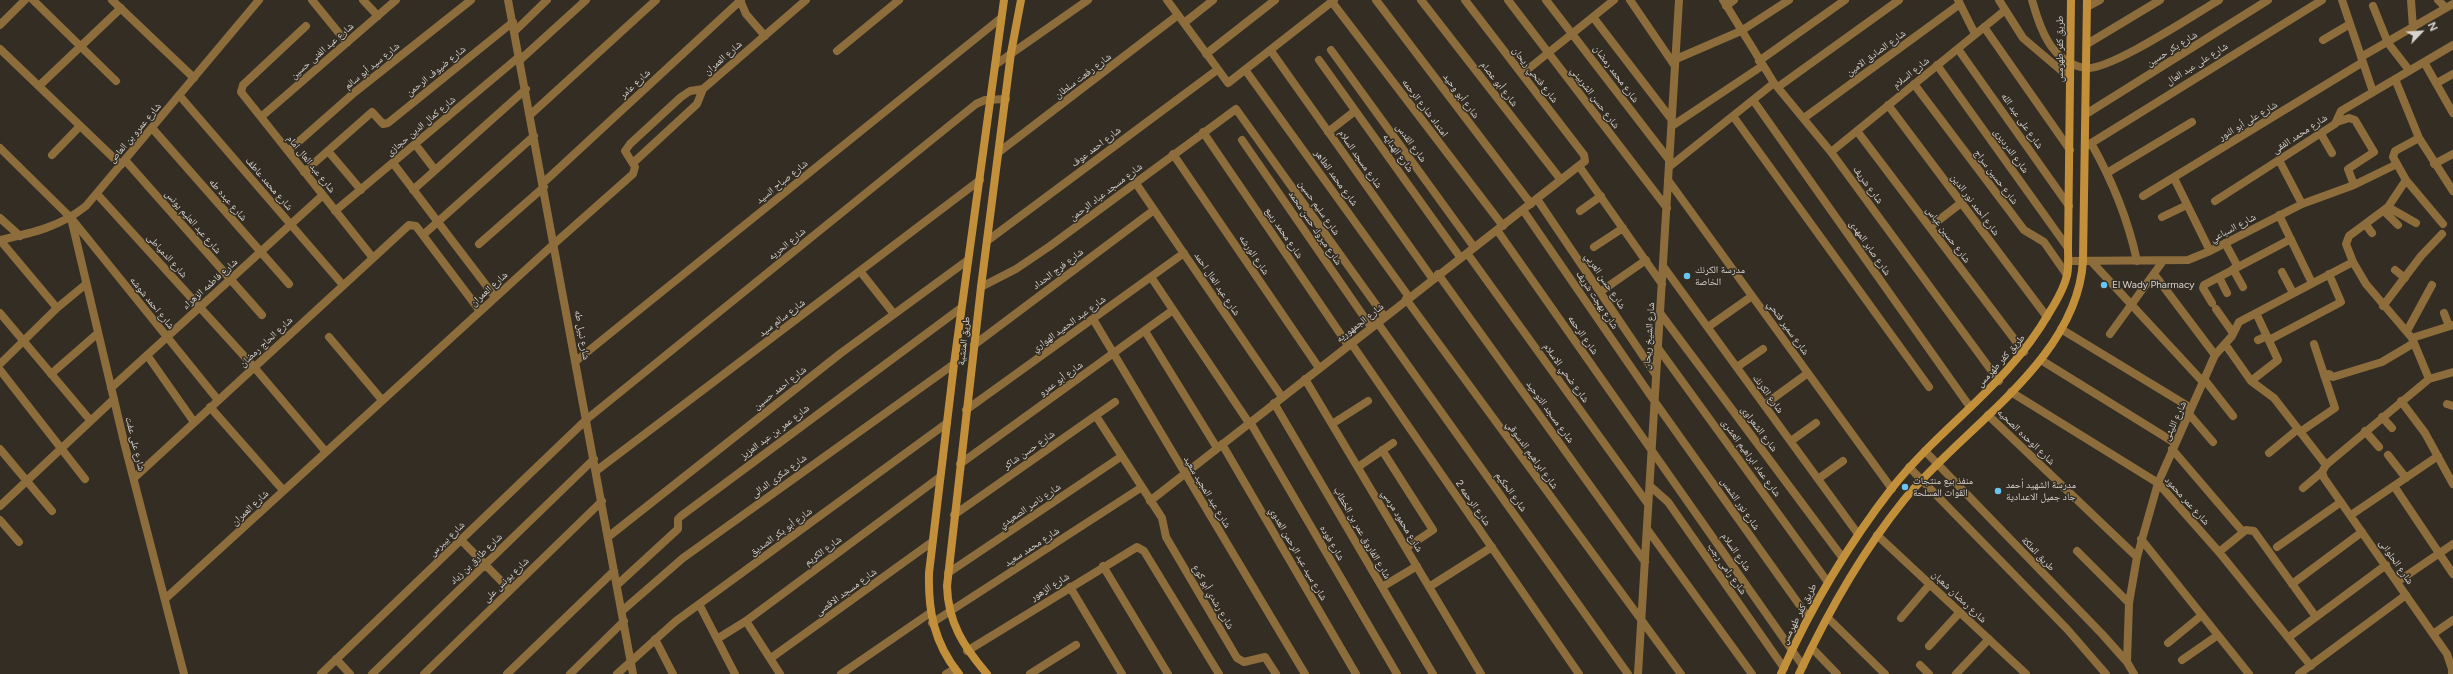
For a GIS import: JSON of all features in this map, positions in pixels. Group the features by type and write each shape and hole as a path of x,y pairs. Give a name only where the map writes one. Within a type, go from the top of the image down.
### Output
{"street":[{"path":"0,25 25,0"},
{"path":"33,0 116,81"},
{"path":"112,0 194,78"},
{"name":"شارع عمرو بن العاص","path":"0,240 50,228 71,218 97,194 259,0"},
{"path":"312,0 347,43"},
{"path":"363,0 378,16"},
{"name":"شارع عبد الغنى حسين","path":"261,117 396,0"},
{"name":"شارع سيد أبو سالم","path":"288,151 355,92 471,0"},
{"name":"شارع نبيل طه","path":"508,0 555,243 633,674"},
{"path":"515,31 547,0"},
{"name":"شارع كمال الدين حجازى","path":"335,211 520,58 586,0"},
{"path":"530,115 656,0"},
{"path":"740,0 751,20 764,36"},
{"name":"شارع عامر","path":"544,185 740,0"},
{"name":"شارع العمران","path":"165,599 495,297 633,174 635,167 626,154 627,148 686,93 703,89 806,0"},
{"path":"837,51 899,0"},
{"name":"طريق المنشية","path":"957,672 941,648 932,623 930,613 929,573 961,308 1004,0"},
{"name":"طريق المنشية","path":"987,674 968,651 956,633 949,613 947,600 948,573 981,288 1011,53 1021,0"},
{"path":"995,65 1088,0"},
{"path":"1167,0 1226,82 1232,82 1333,1"},
{"path":"1184,23 1213,0"},
{"path":"1206,54 1276,0"},
{"name":"شارع أبو وحيد","path":"1376,0 1534,202"},
{"name":"شارع أبو عصام","path":"1421,0 1561,180"},
{"name":"شارع فتحي ريحان","path":"1465,0 1584,155 1582,164 1601,196 1662,284"},
{"name":"شارع حسن الشربيني","path":"1508,0 1667,208"},
{"name":"شارع محمد رمضان","path":"1546,0 1669,164"},
{"path":"1522,74 1614,0"},
{"path":"1630,0 1676,62 1741,31 1789,0"},
{"name":"شارع الشيخ ريحان","path":"1638,674 1679,0"},
{"path":"1724,3 1734,0"},
{"path":"1593,17 1672,123 1761,64 1845,0"},
{"path":"1669,164 1753,100 1899,0"},
{"path":"1999,0 2023,38 2070,78"},
{"path":"2032,0 2045,38 2056,52 2070,62 2087,68 2124,56 2219,0"},
{"name":"طريق كفر طهرمس","path":"1782,671 1827,582 1858,534 1909,467 1970,407 1999,381 2024,352 2047,316 2067,275 2071,0"},
{"path":"1800,674 1828,618 1877,535 1922,479 2011,392 2041,360 2061,329 2076,300 2087,261 2087,4 2100,0"},
{"path":"2087,44 2160,0"},
{"name":"شارع بكر حسين","path":"2086,114 2268,0"},
{"name":"شارع على عبد العال","path":"2088,145 2322,0"},
{"path":"2342,0 2373,92"},
{"path":"2411,0 2413,28"},
{"path":"2438,0 2451,6"},
{"name":"امتداد شارع الرحمه","path":"1333,1 1500,228"},
{"path":"1959,2 1975,34"},
{"name":"شارع الصادق الامين","path":"1804,118 1959,2"},
{"name":"شارع شريف","path":"1724,3 1761,64 1776,85 1831,152 1999,381"},
{"path":"2373,6 2388,43 2409,70"},
{"name":"شارع على أبو النور","path":"2143,196 2388,43 2451,6"},
{"path":"39,86 121,8"},
{"name":"شارع السلام","path":"1831,152 2004,10"},
{"name":"شارع رفعت سلطان","path":"999,152 1178,15"},
{"name":"شارع صباح السيد","path":"576,362 1001,18"},
{"name":"شارع ضيوف الرحمن","path":"328,151 373,112 384,124 388,123 513,22"},
{"path":"2323,40 2350,24"},
{"name":"شارع عبد العال امام","path":"306,26 247,82 241,92 373,258"},
{"path":"1984,27 2070,150"},
{"name":"شارع محمد الفقى","path":"2215,201 2321,134 2337,122 2341,111 2453,45"},
{"name":"شارع على عبد الله","path":"1958,48 2069,206"},
{"name":"شارع عبد العليم يونس","path":"0,49 80,126 123,162 262,315"},
{"name":"شارع القدس","path":"1331,50 1474,247"},
{"name":"شارع مسجد السلام","path":"1271,51 1328,132 1435,276"},
{"name":"شارع الهدايه","path":"1319,60 1355,112 1464,255"},
{"path":"2424,62 2453,113"},
{"name":"شارع الدرديرى","path":"1937,65 2068,248"},
{"name":"شارع احمد عوف","path":"987,241 1217,70"},
{"name":"شارع محمد الطاهر","path":"1246,70 1407,298"},
{"path":"2437,83 2453,74"},
{"path":"2395,78 2419,138 2434,164 2453,191"},
{"name":"شارع حسين سراج","path":"1914,84 2024,230 2044,242 2067,275"},
{"path":"413,190 526,89"},
{"path":"633,163 697,104 703,89"},
{"name":"شارع محمد عاطف","path":"179,95 343,285"},
{"name":"شارع الحريه","path":"587,419 976,104 1006,98"},
{"name":"شارع صابر المهدى","path":"1753,100 1970,407"},
{"name":"شارع أحمد نور الدين","path":"1888,105 2047,316"},
{"name":"شارع مسجد عباد الرحمن","path":"981,288 1038,254 1234,109 1238,110"},
{"name":"شارع سليم حسين","path":"1238,110 1384,316"},
{"path":"1328,132 1355,112"},
{"path":"1733,116 1929,387"},
{"path":"2337,122 2349,118 2355,120 2374,152 2348,169 2354,185"},
{"path":"2107,173 2192,122"},
{"path":"52,155 80,126"},
{"name":"شارع عبده طه","path":"152,128 289,284"},
{"name":"شارع حسين عباس","path":"1857,131 2024,352"},
{"name":"شارع محمد ربيع","path":"1203,132 1350,344"},
{"path":"2321,134 2332,153"},
{"path":"480,311 423,235 534,136"},
{"path":"2419,138 2393,153 2406,180 2443,224"},
{"name":"شارع مبروك حسن محمد","path":"1242,140 1374,325"},
{"path":"415,144 435,170"},
{"path":"2088,145 2107,173 2125,217 2137,261"},
{"name":"شارع احمد شوشه","path":"0,148 71,218 218,400"},
{"path":"304,172 328,151 361,190"},
{"name":"شارع الورشه","path":"1173,154 1319,368"},
{"path":"2434,164 2453,154"},
{"path":"2279,160 2302,204"},
{"path":"393,163 495,297"},
{"name":"شارع الجمهوريه","path":"1150,500 1435,276 1500,228 1582,164"},
{"name":"شارع السباعي","path":"2068,261 2188,260 2210,251 2302,204 2354,185 2397,164"},
{"path":"2174,178 2210,251"},
{"name":"شارع سالم سيد","path":"596,472 980,180"},
{"name":"شارع سمير فتحي","path":"1668,180 1892,489"},
{"path":"2406,180 2386,209 2347,240 2346,244 2353,262 2366,284 2383,306 2411,337 2429,379"},
{"name":"شارع عبد العال احمد","path":"1135,182 1282,397"},
{"path":"479,244 544,185"},
{"name":"شارع الدمياطى","path":"97,194 254,367 326,452"},
{"name":"شارع فاطمه الزهراء","path":"111,388 323,195"},
{"path":"1580,211 1601,196"},
{"name":"شارع حسن العربي","path":"1534,202 1600,292 1656,375"},
{"path":"1930,227 1961,203"},
{"path":"2162,217 2187,205"},
{"path":"2386,209 2416,223"},
{"path":"2386,209 2398,226"},
{"name":"شارع فرج الحداد","path":"974,345 1154,210"},
{"name":"شارع بهجت شريف","path":"1523,210 1655,402"},
{"path":"2279,215 2312,282"},
{"path":"0,218 20,236"},
{"name":"شارع على عفت","path":"71,218 111,388 165,599 182,673"},
{"name":"شارع الحاج رمضان","path":"134,478 408,225 414,225 423,235"},
{"path":"2366,225 2372,233"},
{"name":"شارع الرحمه","path":"1500,228 1652,450"},
{"path":"1594,248 1623,228"},
{"path":"2383,306 2421,256 2442,234"},
{"path":"2233,333 2214,306 2203,286 2291,239"},
{"path":"0,240 57,308"},
{"path":"2225,243 2236,268 2242,287"},
{"name":"شارع عبد الحميد الهواري","path":"966,410 1184,253"},
{"name":"شارع ضحي الاسلام","path":"1464,255 1648,504"},
{"name":"شارع احمد حسين","path":"608,537 841,353 968,260"},
{"path":"1600,292 1646,260"},
{"path":"2087,261 2204,380 2233,416"},
{"path":"2110,334 2163,261"},
{"name":"شارع الليثى","path":"2127,662 2129,603 2136,557 2141,539 2158,483 2215,355 2240,322 2256,313 2273,300 2293,293 2353,262"},
{"name":"شارع الكرنك","path":"1663,266 1858,534"},
{"path":"2396,270 2405,278"},
{"path":"860,271 894,314"},
{"path":"2282,272 2293,293"},
{"path":"2154,274 2215,355"},
{"path":"2258,340 2268,338 2341,302 2329,274"},
{"name":"شارع مسجد التوحيد","path":"1435,276 1645,562"},
{"path":"2219,277 2227,293"},
{"name":"شارع فوده","path":"1151,278 1250,422 1397,674"},
{"path":"0,364 57,308 86,284"},
{"path":"2411,337 2432,286"},
{"path":"1708,327 1752,296"},
{"name":"شارع ابراهيم الدسوقي","path":"1407,298 1641,622 1681,674"},
{"name":"شارع عمر بن عبد العزيز","path":"617,585 678,529 678,519 681,516 961,308"},
{"name":"شارع أبو عمرو","path":"960,464 1173,310"},
{"path":"0,313 90,420"},
{"name":"شارع الشعراوى","path":"1660,313 1842,557"},
{"path":"2251,381 2278,360 2256,313"},
{"path":"2324,375 2329,374 2332,377 2371,367 2411,337 2451,326 2444,313"},
{"name":"شارع عبد المجيد سعيد","path":"1093,319 1305,674"},
{"name":"شارع الحكيم","path":"1374,325 1628,674"},
{"path":"2061,329 2190,411 2213,442"},
{"name":"شارع سيد عبد الرحمن العدوي","path":"1145,331 1220,446 1356,674"},
{"path":"51,374 98,333"},
{"path":"329,336 382,400"},
{"name":"شارع الرحمه 2","path":"1350,344 1579,674"},
{"name":"شارع الحلوانى","path":"2224,344 2251,381 2274,398 2299,430 2324,468 2341,502 2447,654 2452,671"},
{"path":"2269,453 2299,430 2335,408 2314,344"},
{"name":"شارع عماد ابراهيم العشرى","path":"1658,348 1827,582"},
{"path":"1737,367 1763,349"},
{"path":"147,355 194,422"},
{"path":"2041,360 2174,446 2244,532"},
{"name":"شارع شكرى الدالى","path":"622,611 683,558 954,364"},
{"path":"0,370 85,479"},
{"path":"2303,488 2382,417 2429,379 2453,372"},
{"path":"1764,405 1808,373"},
{"name":"شارع محمود مرسي","path":"1305,379 1481,674"},
{"name":"شارع عمر محمود","path":"2011,392 2158,483 2219,552 2311,666"},
{"path":"0,506 114,399"},
{"path":"1332,424 1368,401"},
{"name":"شارع حسن شاكر","path":"954,515 1115,402"},
{"name":"شارع نور الشمس","path":"1655,402 1808,617"},
{"path":"2401,402 2426,433 2453,484"},
{"name":"شارع الفاروق عمر بن الخطاب","path":"1274,403 1433,674"},
{"path":"210,407 283,490"},
{"name":"شارع الوحده الصحيه","path":"1988,415 2136,557"},
{"path":"1096,416 1150,500"},
{"path":"2382,417 2392,428"},
{"name":"شارع بيبرس","path":"321,674 587,419"},
{"name":"شارع أبو بكر الصديق","path":"617,674 655,639 699,604 947,423"},
{"path":"1790,441 1816,423"},
{"path":"2366,431 2379,447"},
{"path":"1358,466 1393,443"},
{"path":"0,449 52,511"},
{"path":"1382,450 1433,530 1406,548"},
{"name":"شارع السلام","path":"1652,450 1803,666"},
{"name":"طريق الملكة","path":"1925,451 2127,662 2134,674"},
{"path":"2388,455 2406,478"},
{"name":"شارع ناصر الصعيدي","path":"948,573 1122,456"},
{"path":"2351,516 2438,456"},
{"name":"شارع طارق بن زياد","path":"372,674 594,459"},
{"path":"1818,478 1843,460"},
{"path":"1909,467 2067,629 2106,674"},
{"name":"شارع الكريم","path":"717,639 746,621 940,477"},
{"name":"شارع رامى رجب","path":"1650,486 1668,502 1782,671"},
{"path":"2394,486 2453,574"},
{"name":"شارع محمد سعيد","path":"932,623 1142,487"},
{"name":"شارع يونس على","path":"424,674 602,500"},
{"name":"شارع رشدي أبو كوع","path":"1150,500 1162,518 1166,537 1237,658 1244,662 1265,657 1276,674"},
{"path":"2277,547 2341,502"},
{"path":"0,520 19,542"},
{"path":"1647,529 1752,674"},
{"path":"2219,552 2244,532 2249,529 2254,531 2316,617"},
{"path":"2292,584 2362,532"},
{"name":"شارع رمضان شعبان","path":"1877,535 1989,639 2022,673"},
{"path":"2141,539 2249,674"},
{"path":"461,540 510,590"},
{"name":"شارع مسجد الاقصى","path":"771,658 932,542"},
{"path":"2397,582 2453,544"},
{"name":"شارع الزهور","path":"968,651 1134,547 1140,547 1144,551 1219,674"},
{"path":"1429,587 1492,547"},
{"path":"2077,552 2129,603"},
{"path":"2289,637 2386,565"},
{"path":"1103,566 1168,674"},
{"path":"1382,587 1417,566"},
{"path":"507,674 614,571"},
{"path":"1901,618 1930,584"},
{"path":"1070,587 1122,674"},
{"path":"2299,674 2406,595"},
{"path":"699,604 735,674"},
{"path":"1929,646 1960,612"},
{"path":"841,674 930,613"},
{"path":"2168,644 2202,615"},
{"path":"1828,618 1885,674"},
{"path":"2433,634 2453,620"},
{"path":"570,674 624,621"},
{"path":"746,621 780,674"},
{"path":"2182,660 2218,635"},
{"path":"655,639 673,674"},
{"path":"1956,674 1989,639"},
{"path":"1030,674 1076,645"},
{"path":"1812,648 1837,674"},
{"path":"336,659 350,674"},
{"path":"1920,665 1929,674"},
{"path":"946,674 957,672"}],"place":[{"name":"مدرسة الكرنك الخاصة","path":"1687,276"},
{"name":"El Wady Pharmacy","path":"2104,285"},
{"name":"منفذ بيع منتجات القوات المسلحة","path":"1905,487"},
{"name":"مدرسة الشهيد أحمد جاد جميل الاعدادية","path":"1998,491"}]}
